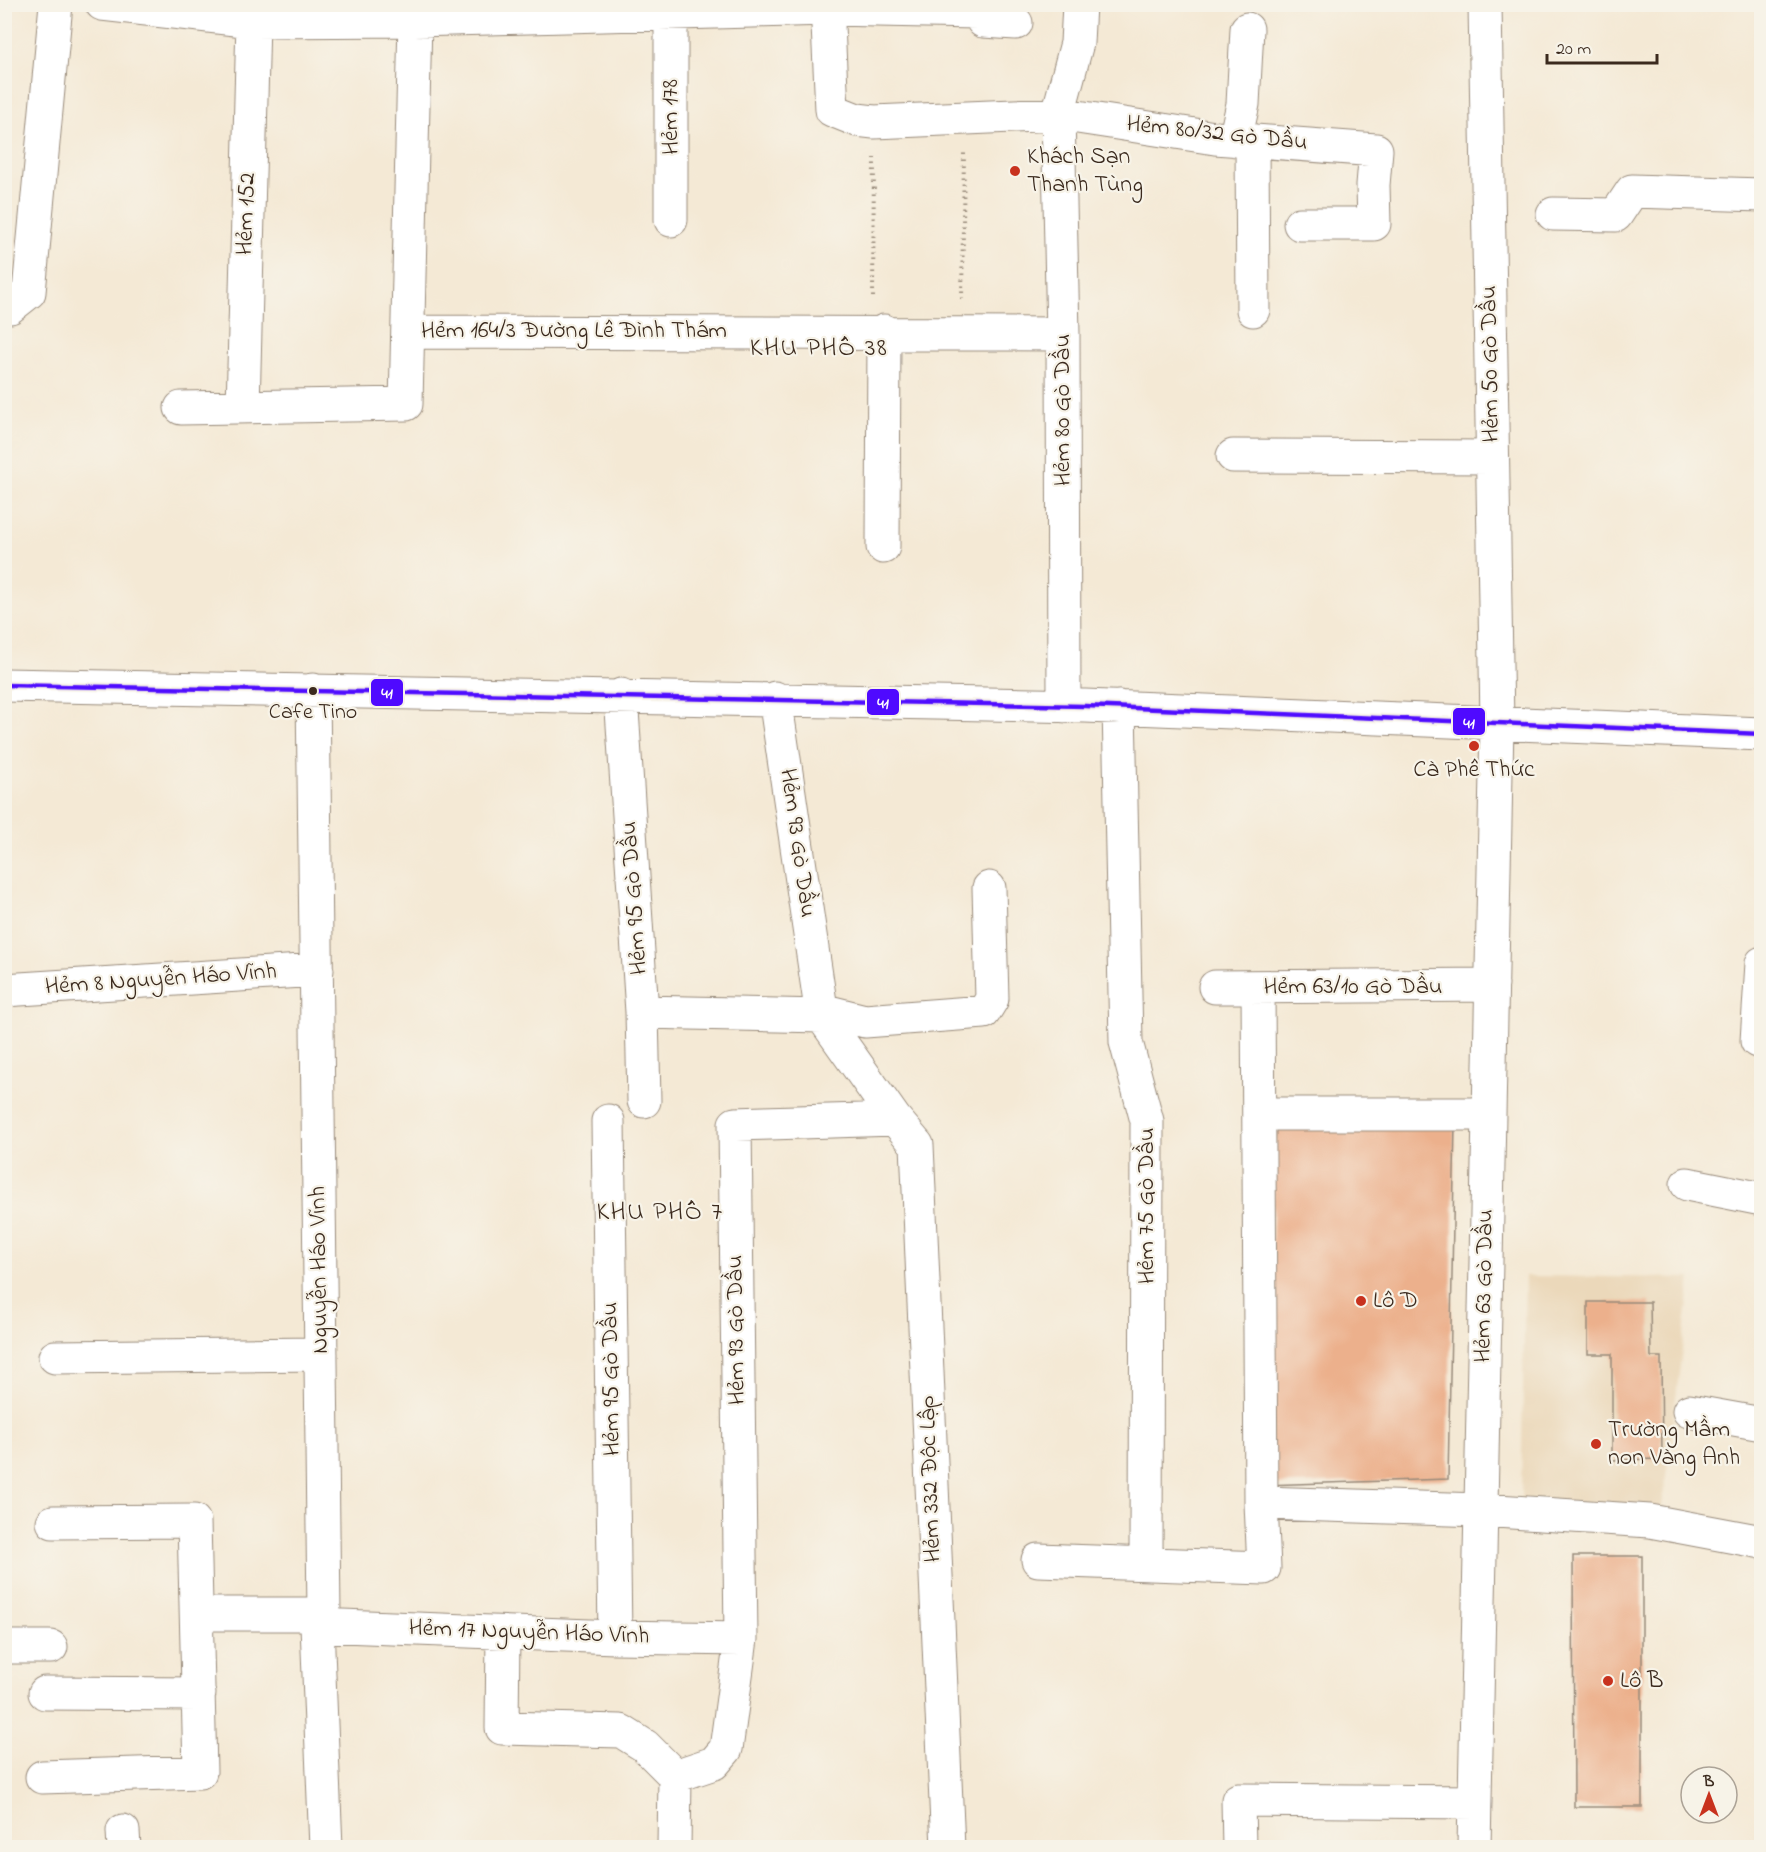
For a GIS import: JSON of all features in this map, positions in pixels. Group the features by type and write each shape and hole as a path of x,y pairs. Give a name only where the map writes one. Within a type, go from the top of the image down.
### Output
{"street":[{"path":"17,299 56,4"},
{"path":"102,4 269,15 429,15 828,7 977,12 983,21 1016,23"},
{"name":"Hẻm 80 Gò Dầu","path":"1064,706 1063,333 1058,114 1077,43 1079,4"},
{"name":"Hẻm 50 Gò Dầu","path":"1485,4 1497,724"},
{"name":"Hẻm 80/32 Gò Dầu","path":"828,7 832,110 857,120 874,122 1058,114 1244,140 1376,150 1373,185 1374,224 1300,224"},
{"name":"Hẻm 178","path":"671,220 684,10"},
{"name":"Hẻm 152","path":"243,407 269,15"},
{"path":"181,408 406,404 429,15"},
{"path":"1247,29 1243,104 1253,310"},
{"path":"1553,214 1616,215 1632,191 1761,195"},
{"path":"878,331 883,547"},
{"name":"Hẻm 164/3 Đường Lê Đình Thám","path":"409,332 1063,333"},
{"path":"1233,456 1492,457"},
{"path":"4,685 775,698 1119,707 1761,734"},
{"name":"Nguyễn Háo Vĩnh","path":"313,690 321,1354 320,1620 326,1848"},
{"name":"Hẻm 95 Gò Dầu","path":"621,695 642,1012 644,1101"},
{"name":"Hẻm 93 Gò Dầu","path":"775,698 822,1013 895,1119"},
{"name":"Hẻm 75 Gò Dầu","path":"1119,707 1126,1042 1147,1120 1146,1563"},
{"name":"Hẻm 63 Gò Dầu","path":"1474,1848 1497,724"},
{"path":"642,1012 822,1013 865,1021 984,1011 992,999 989,888"},
{"path":"1757,1041 1761,963"},
{"name":"Hẻm 8 Nguyễn Háo Vĩnh","path":"4,990 316,970"},
{"name":"Hẻm 63/10 Gò Dầu","path":"1215,987 1492,986"},
{"path":"1038,1560 1264,1568 1261,1503 1258,987"},
{"path":"1260,1114 1489,1114"},
{"name":"Hẻm 93 Gò Dầu","path":"741,1639 735,1124 895,1119"},
{"name":"Hẻm 332 Độc Lập","path":"895,1119 917,1145 948,1848"},
{"name":"Hẻm 95 Gò Dầu","path":"608,1120 615,1637"},
{"path":"1687,1184 1761,1199"},
{"path":"55,1357 321,1354"},
{"path":"1689,1411 1761,1424"},
{"path":"1261,1503 1481,1510 1650,1521 1761,1542"},
{"path":"42,1777 200,1772 194,1521 53,1522"},
{"name":"Hẻm 17 Nguyễn Háo Vĩnh","path":"197,1614 503,1633 741,1639"},
{"path":"503,1633 502,1728 621,1731 645,1746 675,1776 674,1848"},
{"path":"675,1776 714,1763 726,1749 741,1639"},
{"path":"4,1647 51,1647"},
{"path":"45,1693 199,1694"},
{"path":"1239,1848 1238,1800 1475,1802"}],"path":[{"path":"961,332 965,117"},
{"path":"874,122 878,331"}],"shaded area":[{"name":"Trường Mầm non Vàng Anh","path":"1525,1276 1691,1278 1662,1507 1521,1500"}],"building":[{"name":"Lô D","path":"1276,1119 1455,1122 1448,1479 1264,1485"},
{"path":"1588,1302 1650,1302 1651,1357 1661,1357 1662,1459 1612,1460 1612,1354 1588,1354"},
{"name":"Lô B","path":"1573,1556 1642,1556 1642,1807 1574,1807"}],"transit line":[{"name":"41","path":"4,685 1085,706 1762,734"}],"place":[{"name":"Khách Sạn Thanh Tùng","path":"1015,171"},
{"name":"Cafe Tino","path":"313,691"},
{"name":"Cà Phê Thức","path":"1474,746"},
{"name":"Lô D","path":"1361,1301"},
{"name":"Trường Mầm non Vàng Anh","path":"1596,1444"},
{"name":"Lô B","path":"1608,1681"}],"district":[{"name":"KHU PHỐ 38","path":"819,349"},
{"name":"KHU PHỐ 7","path":"660,1213"}]}
